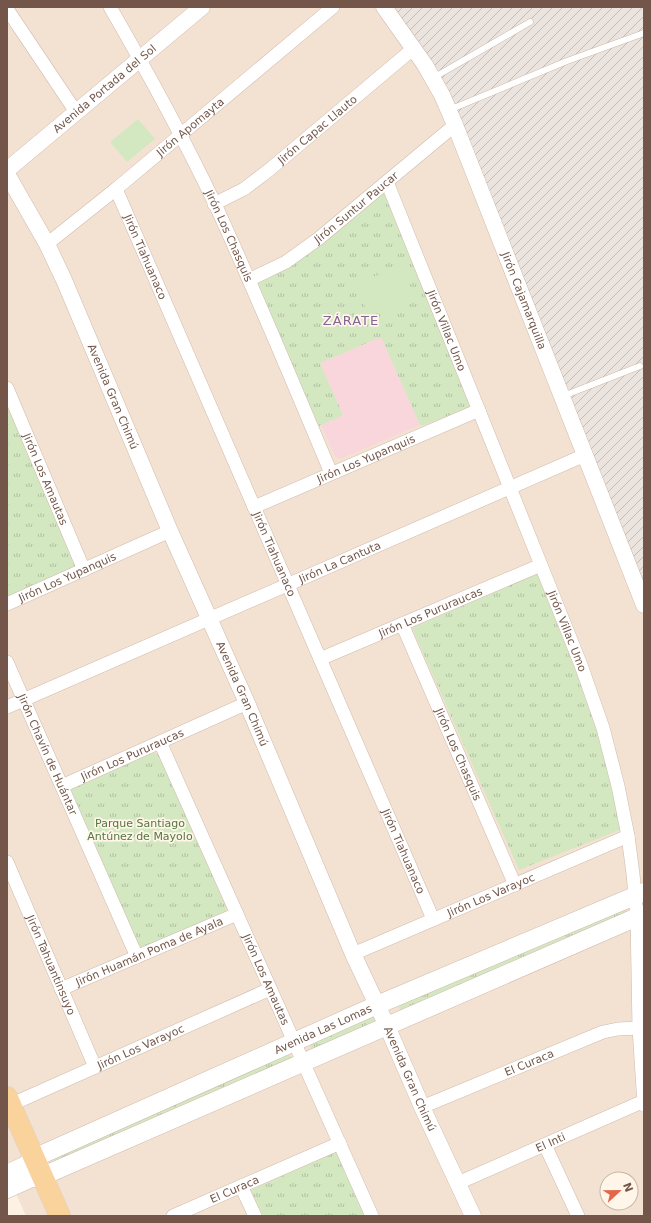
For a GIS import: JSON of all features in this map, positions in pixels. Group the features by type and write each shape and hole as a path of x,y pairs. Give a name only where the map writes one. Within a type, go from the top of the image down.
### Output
{"main road":[{"name":"Avenida Las Lomas","path":"22,1175 294,1042 377,1005 639,894"},
{"name":"Avenida Las Lomas","path":"22,1175 304,1063 640,916"},
{"path":"9,1101 22,1175 60,1216"},
{"path":"7,1127 22,1175 46,1216"}],"street":[{"name":"Jirón Los Chasquis","path":"110,7 140,59 214,204 249,280 331,473"},
{"name":"Avenida Portada del Sol","path":"7,170 202,7"},
{"name":"Jirón Apomayta","path":"47,244 116,189 333,7"},
{"name":"Jirón Cajamarquilla","path":"384,7 414,48 433,78 452,117 585,455 641,587 644,605"},
{"path":"7,9 76,112"},
{"name":"Jirón Capac Llauto","path":"214,204 244,189 270,170 414,48"},
{"name":"Jirón Suntur Paucar","path":"249,280 286,262 324,234 387,182 452,117"},
{"name":"Avenida Gran Chimú","path":"7,174 47,244 64,280 170,531 247,703 353,954 473,1216"},
{"name":"Jirón Villac Umo","path":"387,182 581,665 603,728 618,786 639,894 639,1028 644,1105"},
{"name":"Jirón Tiahuanaco","path":"116,189 433,919"},
{"name":"Jirón Los Amautas","path":"8,392 84,570"},
{"name":"Jirón Los Yupanquis","path":"254,507 479,410"},
{"name":"Jirón La Cantuta","path":"7,707 585,455"},
{"name":"Jirón Los Yupanquis","path":"7,604 170,531"},
{"name":"Jirón Los Pururaucas","path":"320,659 541,565"},
{"name":"Jirón Los Chasquis","path":"402,624 515,885"},
{"name":"Jirón Chavín de Huántar","path":"7,662 137,957"},
{"name":"Jirón Los Pururaucas","path":"62,786 247,703"},
{"name":"Jirón Los Amautas","path":"160,742 372,1216"},
{"name":"Jirón Los Varayoc","path":"353,954 628,836"},
{"name":"Jirón Tahuantinsuyo","path":"7,862 95,1067"},
{"name":"Jirón Huamán Poma de Ayala","path":"61,989 237,914"},
{"name":"Jirón Los Varayoc","path":"9,1101 95,1067 270,988"},
{"name":"El Curaca","path":"422,1107 603,1032 618,1029 639,1028"},
{"name":"El Inti","path":"458,1183 644,1101"},
{"name":"El Curaca","path":"173,1216 340,1143"},
{"path":"545,1145 578,1216"},
{"path":"241,1186 255,1216"}],"lane":[{"path":"433,78 530,22"},
{"path":"452,117 567,61 644,33"},
{"path":"562,397 640,366"}],"shaded area":[{"path":"7,7 644,7 644,1216 26,1216 7,1173"},
{"path":"380,7 644,7 644,607 456,130"},
{"path":"381,337 420,425 340,459 335,456 321,425 343,415 320,363"}],"green space":[{"path":"138,119 155,139 127,162 110,142"},
{"path":"386,189 473,406 424,425 420,425 381,337 320,363 343,415 319,426 256,283"},
{"path":"402,265 415,298 369,316 356,284"},
{"path":"7,405 76,563 76,568 7,600"},
{"path":"537,573 588,702 607,765 622,829 519,870 412,628"},
{"name":"Parque Santiago Antúnez de Mayolo","path":"151,753 157,753 161,756 226,907 226,912 146,948 141,947 137,943 72,795 72,789"},
{"path":"626,906 626,914 401,1012 398,1005"},
{"path":"375,1016 377,1021 312,1051 309,1043"},
{"path":"289,1054 293,1059 55,1163 53,1157"},
{"path":"337,1151 367,1216 263,1216 251,1190"}],"district":[{"name":"ZÁRATE","path":"351,320"}]}
